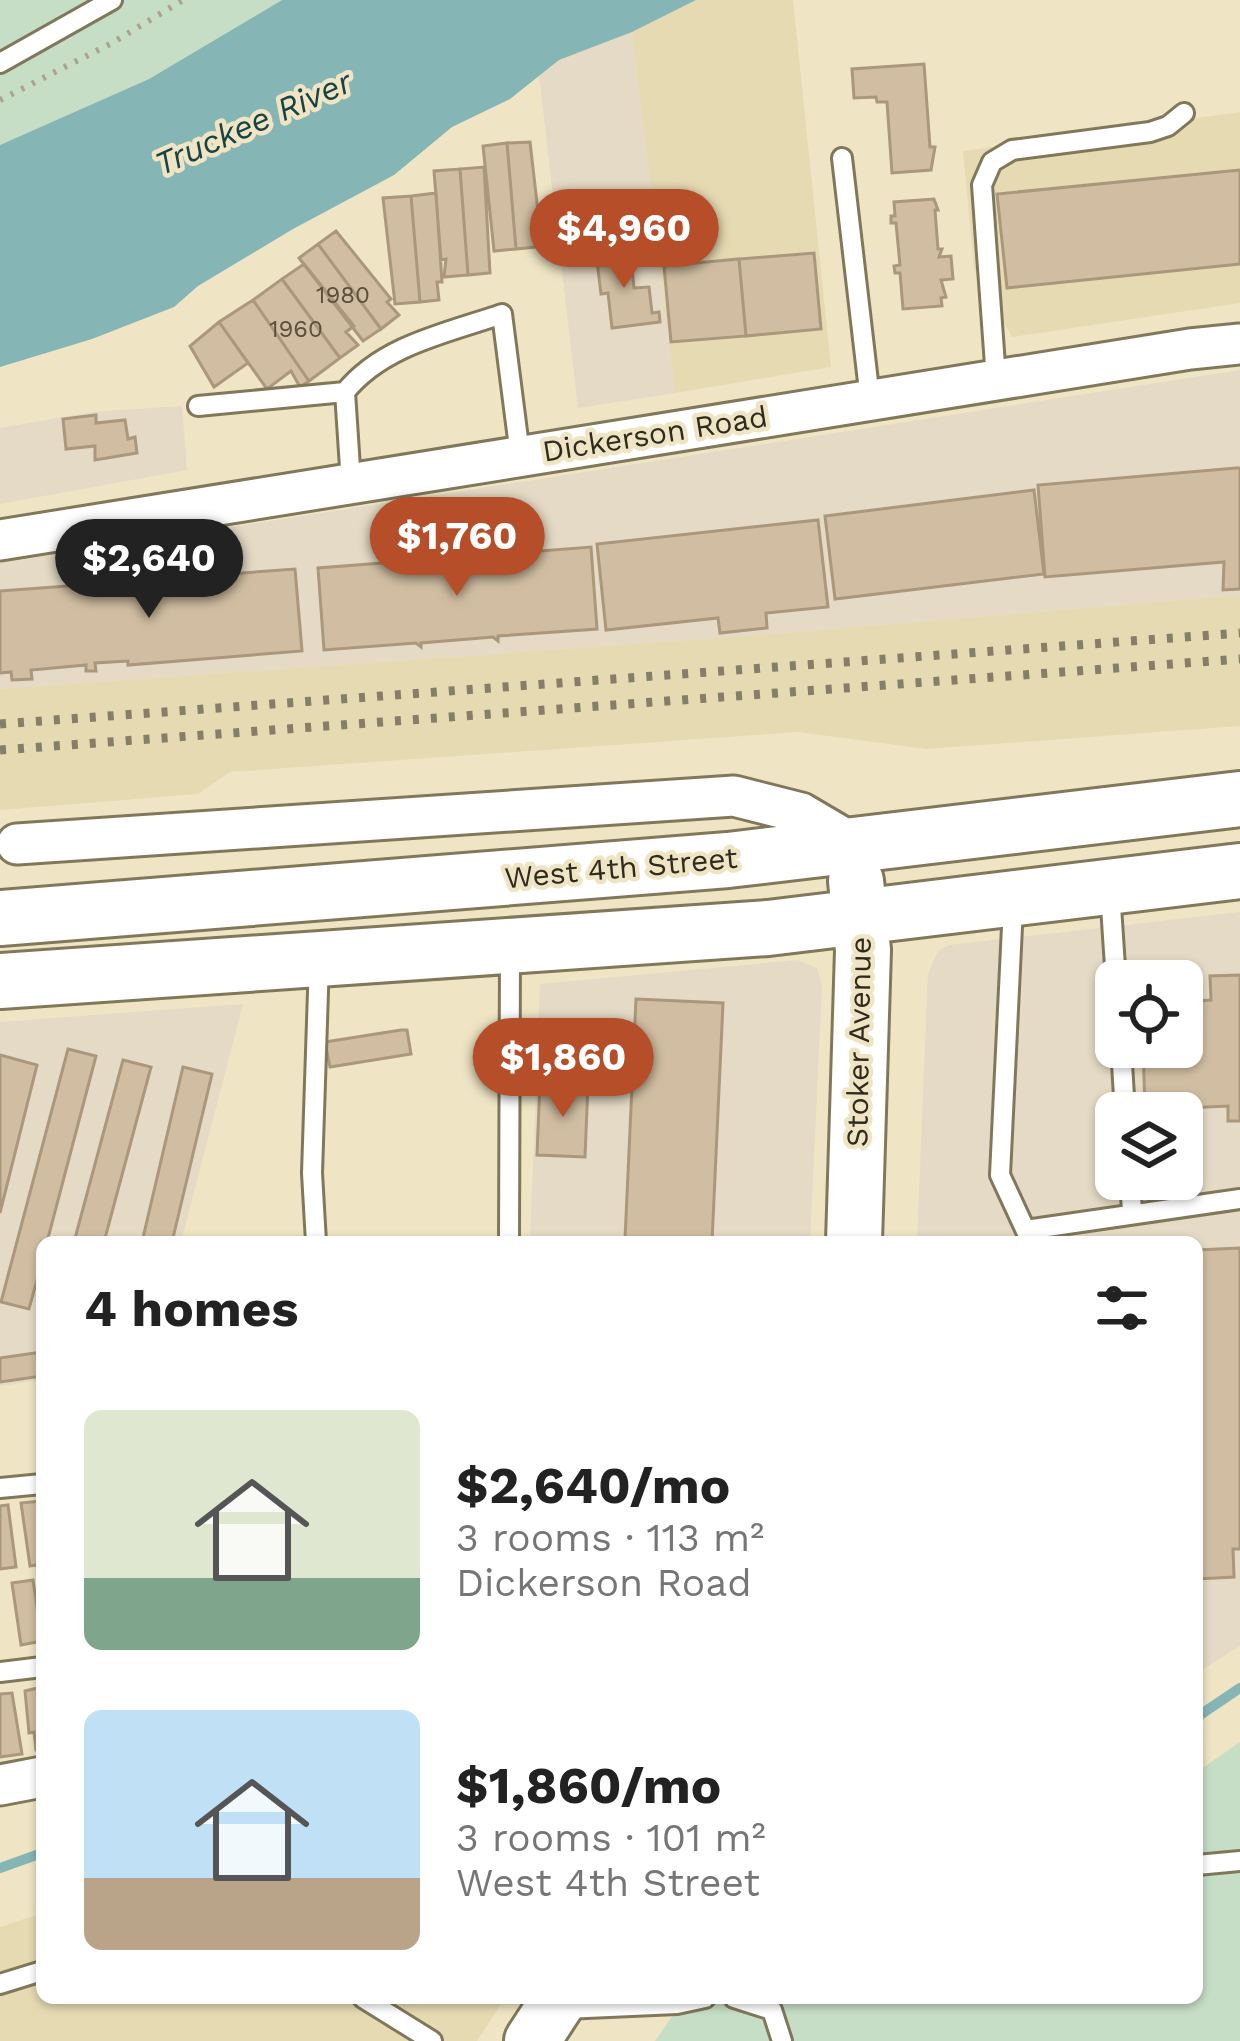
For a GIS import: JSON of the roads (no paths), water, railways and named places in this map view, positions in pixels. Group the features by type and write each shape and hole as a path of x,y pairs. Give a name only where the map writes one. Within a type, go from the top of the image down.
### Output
{"main road":[{"name":"West 4th Street","path":"0,918 728,860 1240,799"},
{"name":"Stoker Avenue","path":"852,843 863,950 854,1236"},
{"path":"0,981 768,928 1240,871"}],"street":[{"name":"Dickerson Road","path":"0,540 1240,344"},
{"path":"17,844 734,796 801,813 852,843"},
{"path":"0,1785 36,1778"}],"lane":[{"path":"0,63 112,0"},
{"path":"997,379 982,185 992,163 1012,151 1150,132 1184,113"},
{"path":"842,158 870,399"},
{"path":"351,483 345,392 361,372 390,353 502,314 520,455"},
{"path":"198,406 345,392"},
{"path":"1109,886 1114,960"},
{"path":"1014,898 1000,1174 1028,1236 1132,1212 1240,1199"},
{"path":"508,1236 510,944"},
{"path":"316,1236 312,1173 319,957"},
{"path":"1131,1200 1132,1212"},
{"path":"0,1488 36,1485"},
{"path":"0,1672 36,1668"},
{"path":"1203,1864 1240,1861"},
{"path":"0,1984 36,1973"},
{"path":"373,2004 432,2041"},
{"path":"548,2016 676,2004"},
{"path":"753,2004 772,2010 782,2041"}],"water":[{"name":"Truckee River","path":"282,0 696,0 632,32 559,60 510,99 452,127 394,175 198,286 174,307 0,367 0,145 149,79"}],"waterway":[{"path":"1203,1713 1240,1688"},
{"path":"0,1868 36,1855"}],"railway":[{"path":"0,724 1240,633"},
{"path":"0,750 1240,659"}]}
